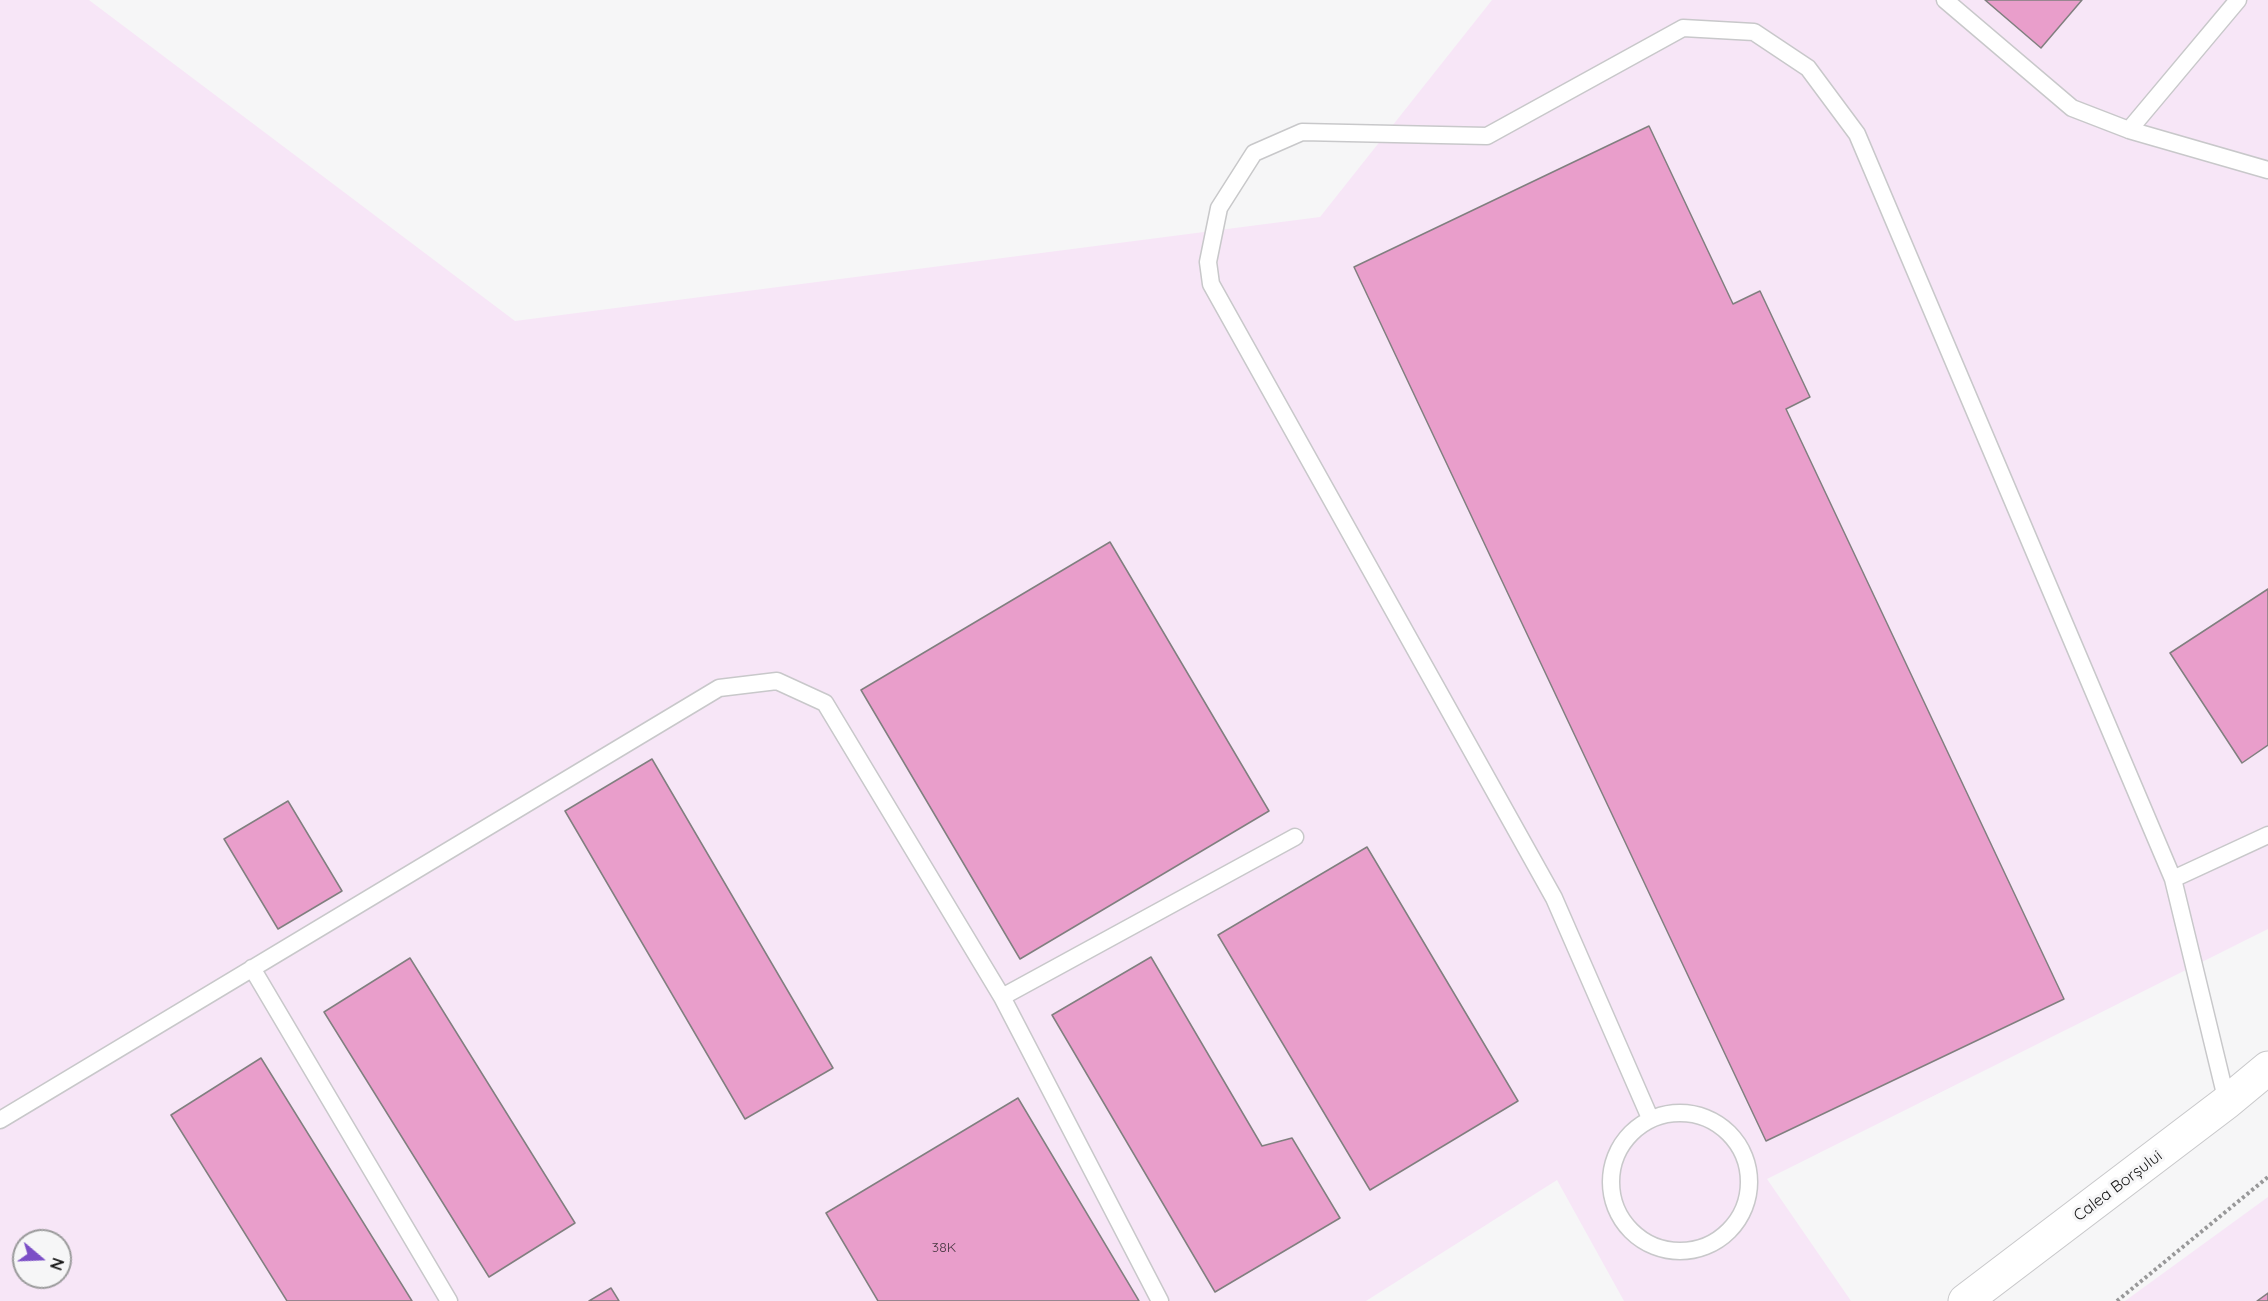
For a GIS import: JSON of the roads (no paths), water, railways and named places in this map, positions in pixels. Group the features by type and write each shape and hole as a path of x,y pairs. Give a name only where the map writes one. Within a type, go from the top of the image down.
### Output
{"main road":[{"name":"Calea Borșului","path":"1965,1301 2227,1102 2268,1068"}],"lane":[{"path":"1945,0 2072,108 2129,130 2268,170"},
{"path":"2129,130 2238,0"},
{"path":"1650,1118 1554,898 1211,284 1208,261 1219,208 1254,153 1302,132 1487,136 1683,28 1754,32 1808,68 1857,134 2173,879 2227,1102"},
{"path":"0,1120 719,688 777,681 825,703 1002,997 1160,1301"},
{"path":"2173,879 2268,835"},
{"path":"1002,997 1295,837"},
{"path":"252,968 449,1301"},
{"path":"1687,1112 1721,1124 1744,1152 1751,1188 1738,1222 1710,1246 1675,1252 1648,1243 1640,1240 1616,1212 1610,1176 1622,1142 1650,1118 1687,1112"}]}
